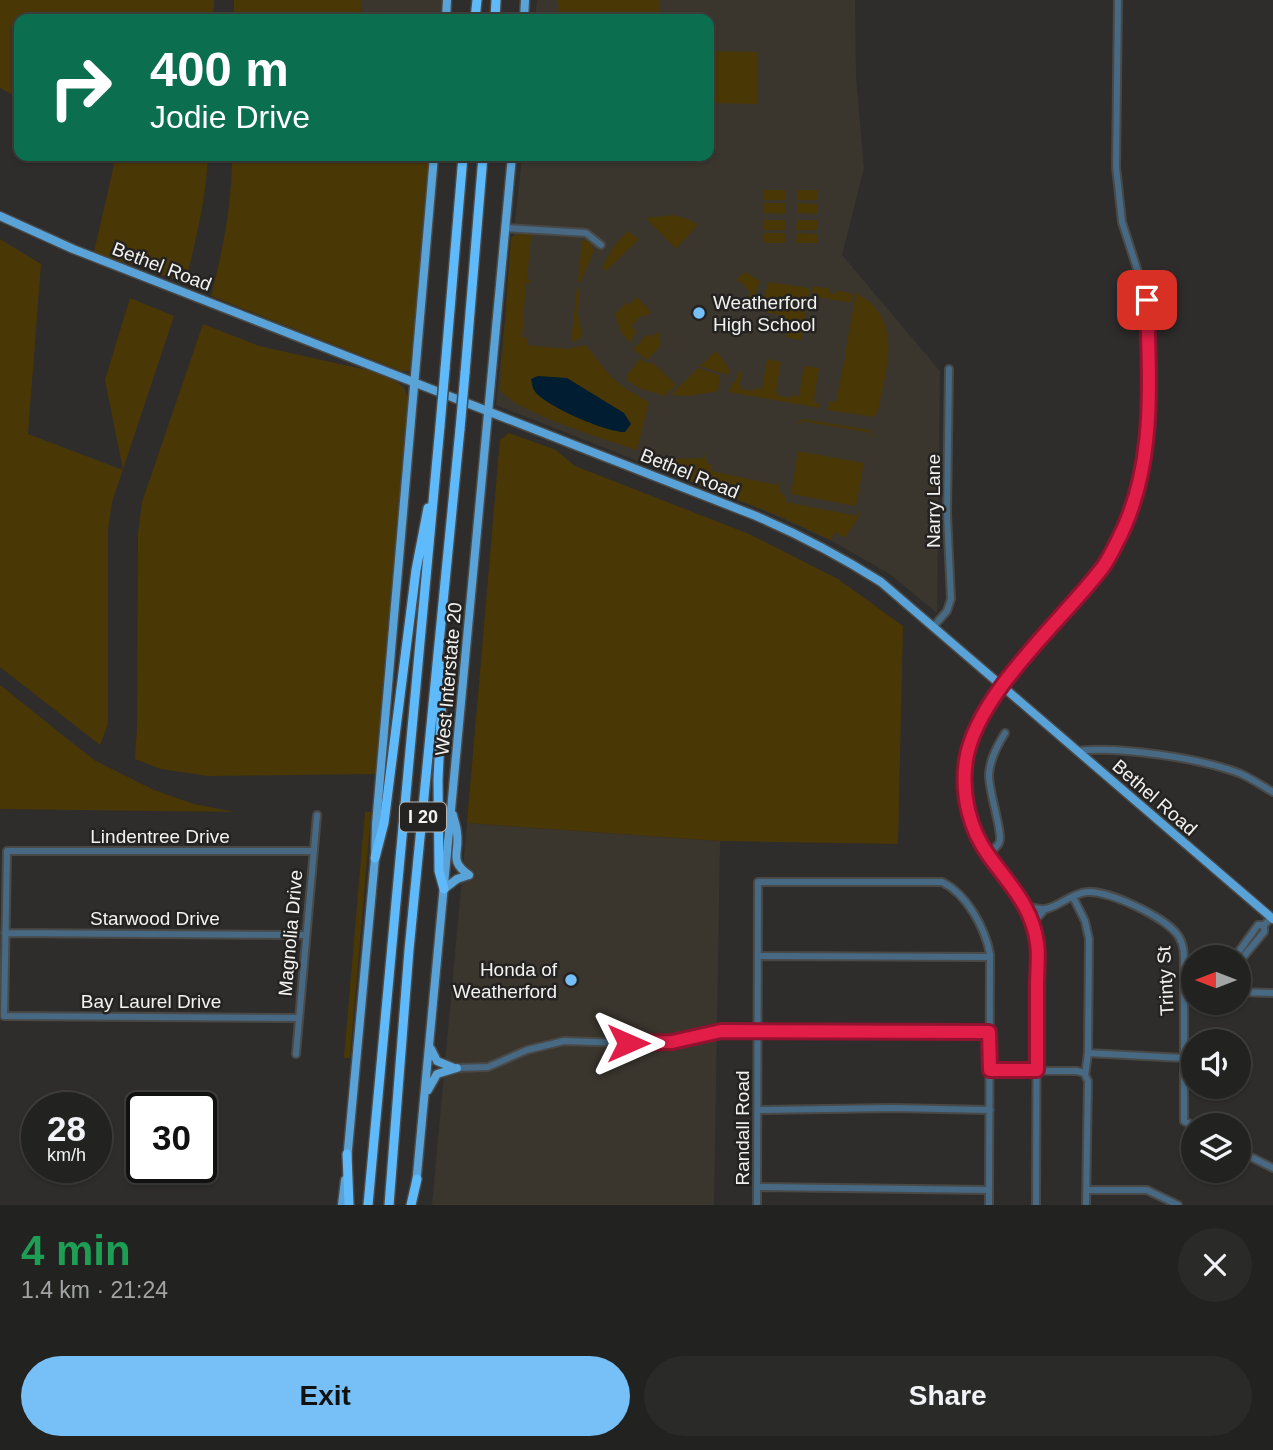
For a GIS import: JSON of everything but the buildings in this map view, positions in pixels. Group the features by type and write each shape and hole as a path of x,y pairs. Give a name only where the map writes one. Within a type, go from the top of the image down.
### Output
{"highway":[{"name":"I 20","path":"368,1205 463,161"},
{"name":"I 20","path":"389,1205 483,161"},
{"path":"375,858 384,823 415,570 425,515 433,496"},
{"path":"438,656 443,675 438,780 439,871 444,889"},
{"path":"347,1154 349,1205"},
{"path":"413,1205 417,1179"}],"main road":[{"path":"342,1205 375,858 434,161"},
{"name":"West Interstate 20","path":"417,1179 512,161"},
{"name":"Bethel Road","path":"0,216 73,249 801,535 881,582 1272,918"},
{"path":"444,889 457,878 470,875 459,868 456,862 458,835 451,809"},
{"path":"430,1036 433,1056 437,1061 457,1068"},
{"path":"424,1103 430,1084 437,1074 457,1068"}],"street":[{"path":"1036,1205 1037,942 1018,893 988,855 974,831 967,808 965,772 973,736 1002,686 1103,567 1129,521 1143,474 1149,422 1147,300 1122,222 1116,167 1118,0"},
{"path":"506,228 586,233 601,245"},
{"name":"Narry Lane","path":"933,627 947,611 951,599 947,514 949,369"},
{"path":"988,855 1001,842 1002,832 991,800 989,773 993,754 1005,733"},
{"path":"1077,751 1100,748 1180,759 1239,774 1273,792"},
{"name":"Magnolia Drive","path":"296,1054 317,815"},
{"name":"Lindentree Drive","path":"5,933 7,851 313,852"},
{"name":"Randall Road","path":"757,1205 758,883 942,882 950,886 974,914 986,933 990,957"},
{"name":"Trinty St","path":"1031,925 1045,909 1090,891 1106,894 1168,924 1183,945"},
{"path":"1073,897 1085,921 1089,939 1088,1053 1085,1075 1086,1205"},
{"path":"1024,906 1045,909"},
{"path":"1242,945 1258,925 1264,925 1272,918"},
{"path":"1251,948 1264,932 1264,925"},
{"path":"1,1015 5,933"},
{"name":"Starwood Drive","path":"5,933 306,935"},
{"path":"758,956 990,957 989,1205"},
{"path":"1251,992 1273,993"},
{"name":"Bay Laurel Drive","path":"1,1015 299,1018"},
{"path":"457,1068 488,1067 527,1050 564,1041 654,1044 721,1031 989,1032"},
{"path":"1088,1053 1181,1058"},
{"path":"990,1070 1077,1071 1085,1075"},
{"path":"758,1110 990,1110"},
{"path":"1251,1157 1273,1168"},
{"path":"758,1187 989,1190"},
{"path":"1087,1190 1147,1190 1178,1205"}],"shaded area":[{"path":"0,0 214,0 213,14 14,14 14,95 0,88"},
{"path":"234,0 362,0 361,14 234,14"},
{"path":"362,0 444,0 443,14 362,14"},
{"name":"Weatherford High School","path":"537,0 855,0 856,77 864,168 842,255 940,371 937,613 891,575 832,541 770,513 496,405 521,161 714,161 714,14 536,14"},
{"path":"558,0 659,0 658,14 559,14"},
{"path":"714,51 758,52 757,104 714,103"},
{"path":"115,161 208,161 200,220 185,283 94,252"},
{"path":"232,161 430,161 411,369 401,371 211,296 226,227"},
{"path":"764,190 785,190 785,200 764,200"},
{"path":"797,190 818,190 818,200 797,200"},
{"path":"764,203 785,203 785,214 763,213"},
{"path":"797,203 818,204 818,214 797,213"},
{"path":"674,215 698,225 676,249 646,218"},
{"path":"764,220 785,220 785,230 763,230"},
{"path":"797,220 818,220 818,230 796,230"},
{"path":"628,231 639,239 606,271 602,267 614,246"},
{"path":"536,233 531,236 527,280 532,283 526,283 522,337 527,338 527,345 568,349 586,345 611,377 649,402 637,450 542,416 508,398 500,389 511,237"},
{"path":"764,233 785,233 785,243 763,243"},
{"path":"797,233 818,234 818,243 796,243"},
{"path":"0,239 41,264 28,434 123,470 112,502 108,530 108,724 100,745 0,667"},
{"path":"582,240 590,242 594,250 581,282 578,282"},
{"path":"745,272 760,281 753,301 748,297 751,293 736,280"},
{"path":"769,282 810,288 801,340 786,337 784,319 777,314 767,313 769,302 763,300"},
{"path":"813,286 830,289 830,293 836,294 837,290 853,294 852,303 812,296"},
{"path":"580,287 578,313 582,336 571,342 577,288"},
{"path":"856,293 871,304 881,316 887,330 887,362 878,411 874,417 828,410 829,401 836,402 846,361"},
{"path":"637,297 651,312 645,317 642,315 631,326 636,332 630,343 621,332 615,314 627,302 629,305"},
{"path":"130,298 174,316 123,469 105,380"},
{"path":"203,324 259,346 371,371 397,382 404,388 408,398 375,774 208,776 161,769 135,759 138,534 142,502"},
{"path":"658,331 661,345 647,360 633,349 648,334 652,337"},
{"path":"716,351 730,370 728,375 700,366"},
{"path":"640,359 649,364 652,362 676,385 665,396 639,388 628,381 627,375"},
{"path":"767,359 781,362 776,391 779,396 799,396 804,366 819,368 814,399 815,403 820,404 820,408 729,392 739,371 742,371 742,389 762,389"},
{"path":"698,368 720,375 718,391 689,396 671,395"},
{"path":"803,419 870,430 872,433 802,421 799,426 798,422"},
{"path":"509,433 556,450 575,466 749,534 838,579 903,626 898,844 720,841 467,823 500,440"},
{"path":"649,449 655,451 655,456 674,459 704,458 705,453 712,471 777,485 780,479 779,491 786,497 786,502 857,516 859,510 859,516 845,538 835,532 831,540 777,515 654,467 657,459 649,455"},
{"path":"798,451 864,463 856,506 791,494"},
{"path":"0,685 94,760 154,790 194,804 235,812 0,809"},
{"path":"365,812 371,812 350,1058 344,1058"},
{"path":"467,823 720,841 714,1205 432,1205"}],"water":[{"path":"538,376 567,378 624,413 631,424 625,432 617,431 562,410 534,390 531,379"}],"place":[{"name":"Weatherford High School","path":"699,313"},
{"name":"Honda of Weatherford","path":"571,980"}],"route":[{"path":"628,1043 672,1042 721,1031 989,1032 990,1070 1037,1070 1037,942 1018,893 988,855 974,831 964,784 966,760 983,715 1002,686 1103,567 1129,521 1143,474 1149,422 1147,300"}]}
